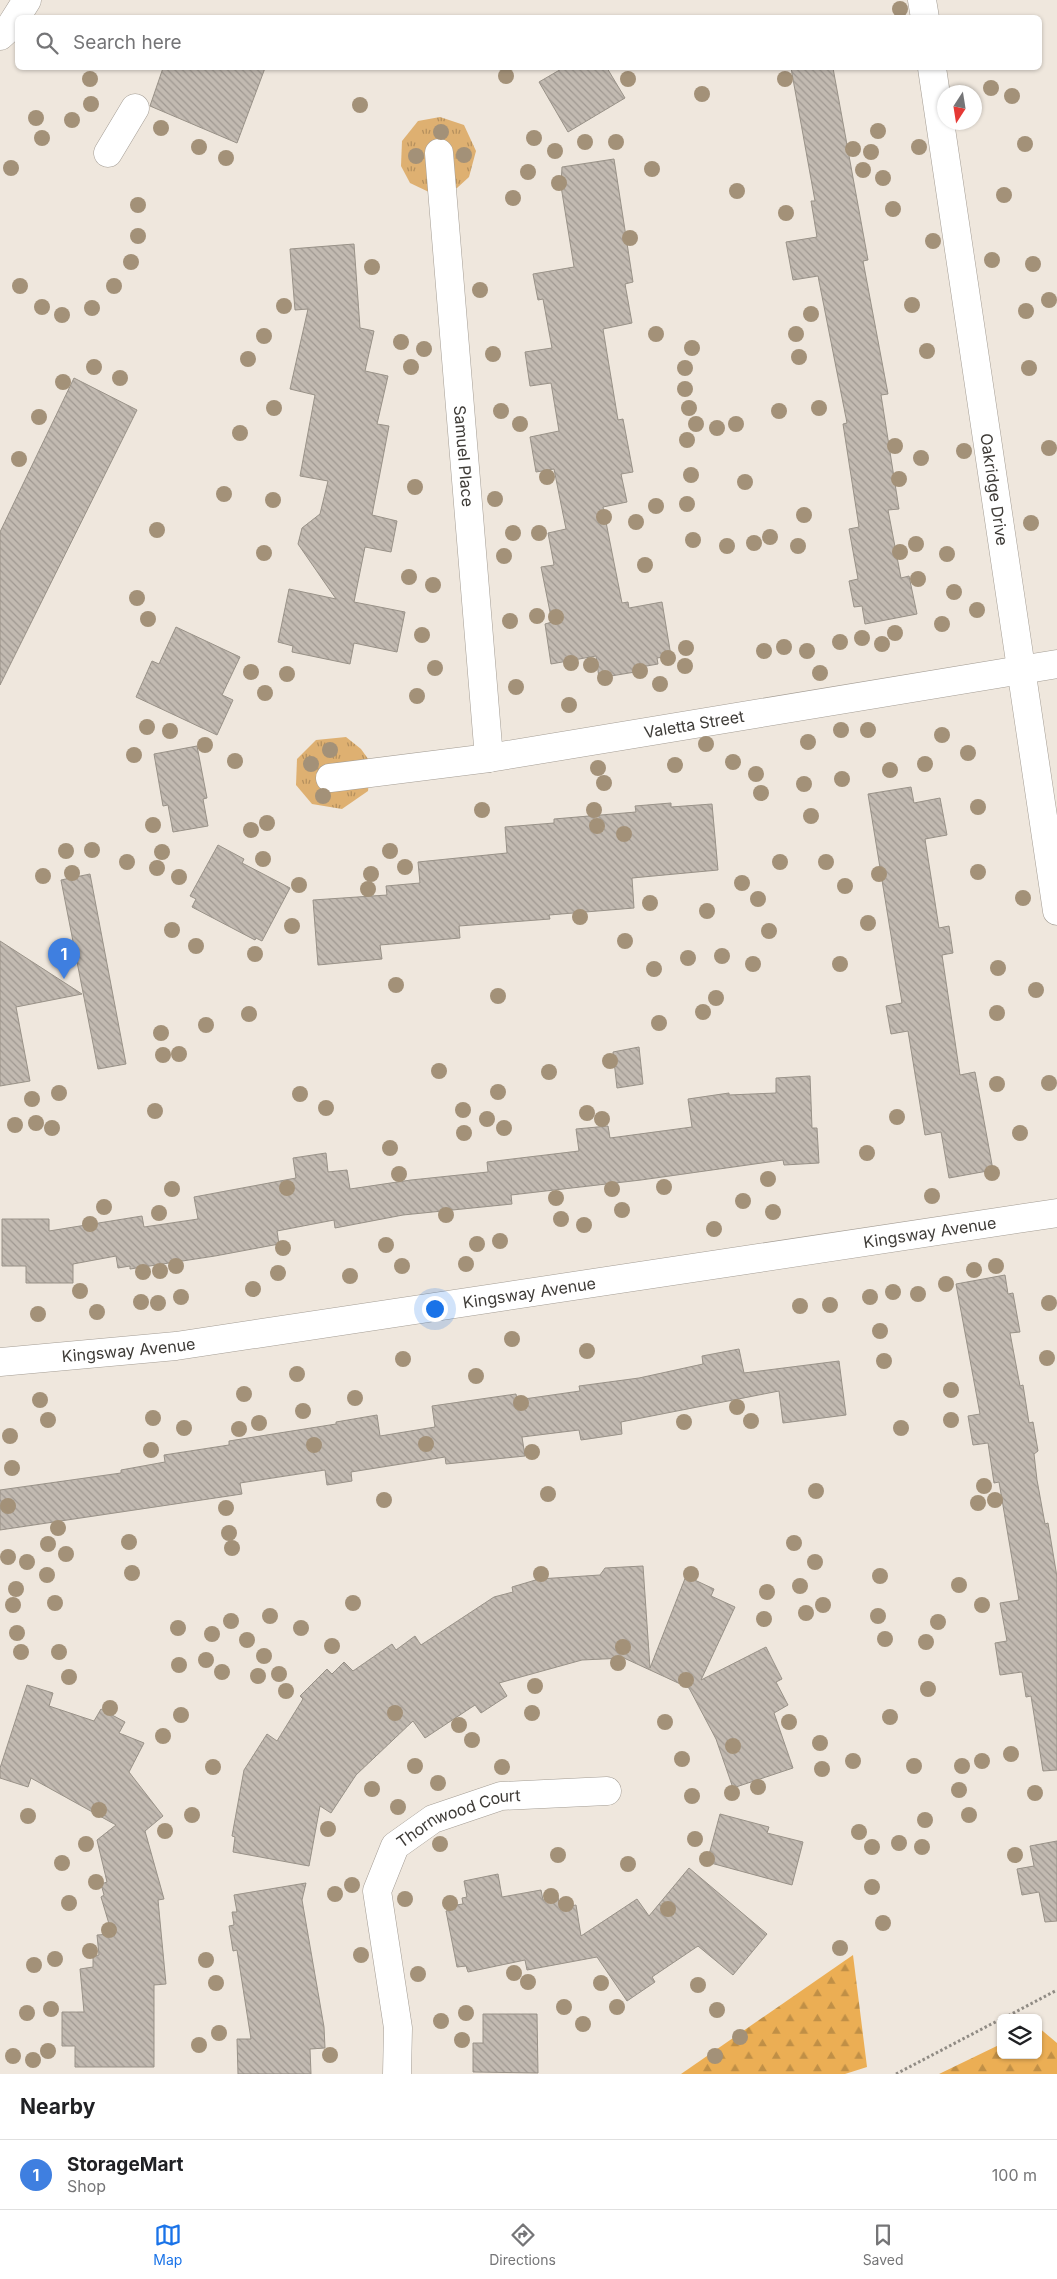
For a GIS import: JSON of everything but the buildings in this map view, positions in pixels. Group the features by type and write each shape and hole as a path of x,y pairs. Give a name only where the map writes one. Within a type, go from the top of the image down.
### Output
{"street":[{"path":"18,15 27,0"},
{"path":"922,0 924,15"},
{"path":"0,36 10,27 15,19"},
{"name":"Oakridge Drive","path":"932,70 1057,911"},
{"path":"108,153 135,108"},
{"name":"Samuel Place","path":"439,154 489,758"},
{"name":"Valetta Street","path":"330,778 489,758 1057,664"},
{"name":"Kingsway Avenue","path":"0,1362 176,1346 1057,1213"},
{"name":"Thornwood Court","path":"397,2074 398,2028 377,1891 395,1846 433,1819 502,1796 606,1792"}],"path":[{"path":"1011,2014 1057,1990"},
{"path":"896,2074 997,2022"}],"green space":[{"path":"440,117 464,125 476,151 469,177 457,188 431,193 410,183 401,166 402,141 418,121"},
{"path":"346,737 361,749 371,763 368,791 342,809 312,804 296,785 297,759 316,740"},
{"path":"853,1955 867,2067 845,2074 681,2074"},
{"path":"1042,2030 1057,2043 1057,2074 939,2074 997,2046 997,2059 1042,2059"}],"place":[{"name":"StorageMart","path":"64,979"}]}
